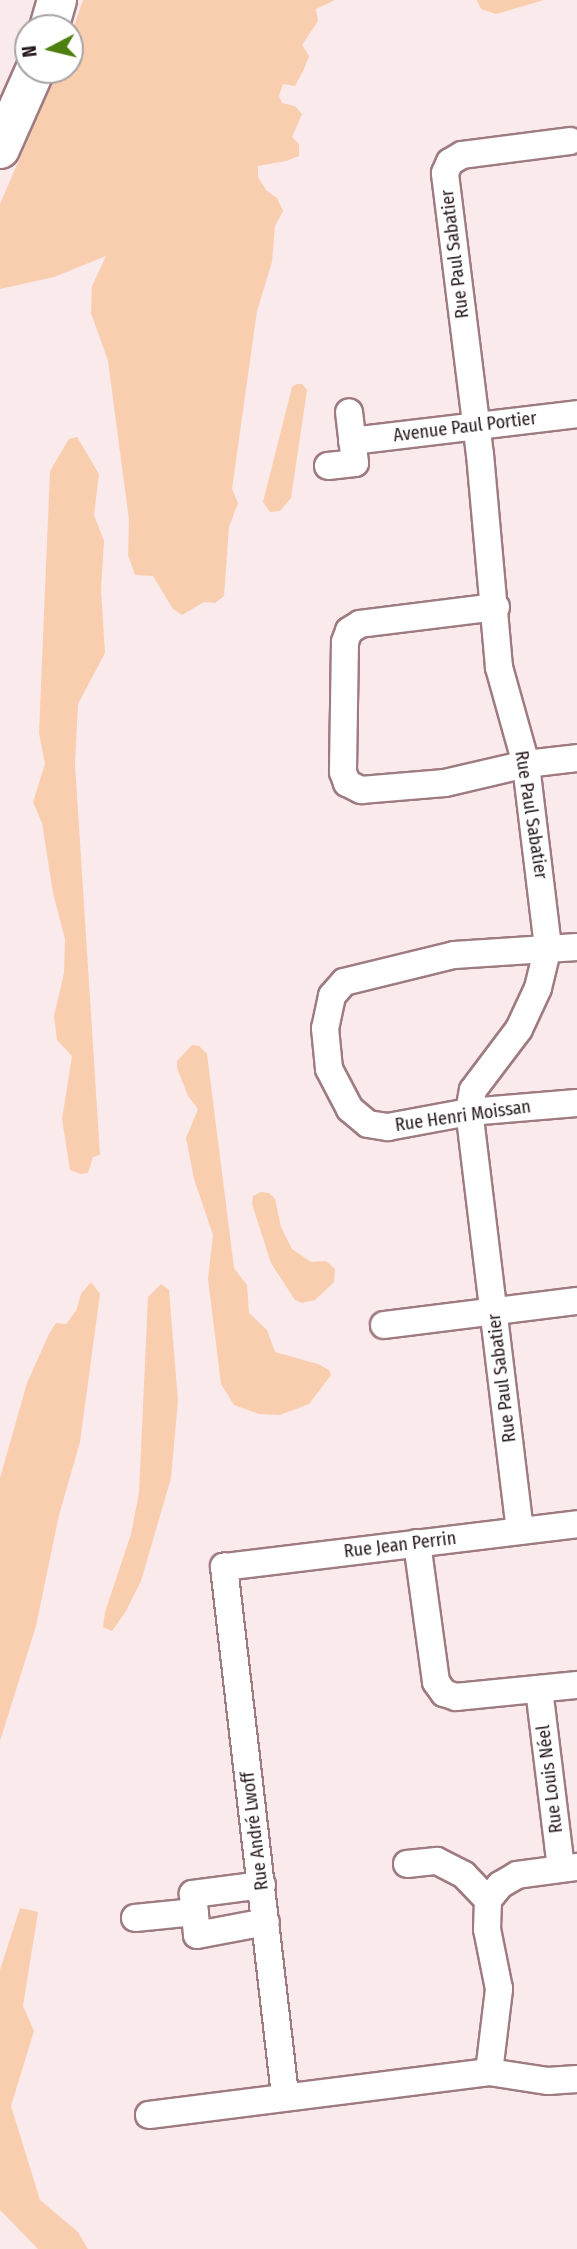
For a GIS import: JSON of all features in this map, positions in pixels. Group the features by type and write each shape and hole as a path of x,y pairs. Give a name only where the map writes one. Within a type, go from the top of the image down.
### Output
{"highway":[{"path":"0,149 29,84"}],"street":[{"name":"Rue Paul Sabatier","path":"520,1531 469,1112 473,1090 493,1066 524,1018 538,988 548,947 526,764 499,667 496,607 477,426 445,173 450,162 462,155 570,141"},
{"path":"328,466 355,463 349,412"},
{"name":"Avenue Paul Portier","path":"352,441 577,414"},
{"path":"496,607 360,624 349,631 345,642 343,772 347,783 361,790 445,783 526,764 577,758"},
{"name":"Rue Henri Moissan","path":"577,947 454,955 344,982 332,996 325,1028 329,1069 349,1109 368,1124 388,1127 469,1112 577,1103"},
{"path":"384,1325 577,1301"},
{"name":"Rue Jean Perrin","path":"224,1567 577,1524"},
{"path":"417,1543 436,1682 444,1693 456,1697 577,1685"},
{"name":"Rue André Lwoff","path":"224,1567 285,2095"},
{"name":"Rue Louis Néel","path":"539,1689 569,1868"},
{"path":"407,1864 437,1861 464,1875 488,1900"},
{"path":"489,2072 499,1989 487,1929 488,1900 500,1885 517,1875 569,1868"},
{"path":"262,1885 193,1894 197,1935 266,1922"},
{"path":"135,1918 195,1912"},
{"path":"149,2115 285,2095 489,2072 548,2081 577,2079"}],"shaded area":[{"path":"83,0 335,0 316,9 318,21 302,45 309,56 304,69 295,86 283,84 279,96 282,103 295,106 302,114 292,137 299,144 299,156 258,166 258,177 266,190 277,198 283,211 275,226 272,262 257,311 232,489 238,503 229,527 224,596 215,603 204,602 182,615 173,609 153,576 135,575 128,555 129,520 108,361 91,313 92,286 106,256 54,277 0,289 0,204 52,84 84,84 84,14 78,14"},
{"path":"477,0 544,0 496,14 481,9"},
{"path":"302,384 307,390 291,498 280,511 270,512 263,502 292,387"},
{"path":"77,437 99,474 94,515 104,541 101,590 105,653 78,704 75,764 100,1155 93,1157 88,1173 81,1174 70,1170 62,1119 72,1056 57,1040 54,1016 64,973 65,939 53,893 42,823 33,802 45,764 39,733 50,471 69,439"},
{"path":"192,1045 199,1046 207,1054 234,1268 247,1285 249,1313 267,1330 275,1352 318,1364 329,1370 331,1375 309,1404 280,1415 259,1414 234,1405 221,1384 208,1279 213,1235 194,1179 186,1138 198,1109 188,1096 177,1068 177,1061"},
{"path":"261,1192 269,1193 275,1199 281,1227 292,1249 311,1262 326,1261 335,1269 334,1282 315,1300 302,1303 295,1300 271,1263 252,1204 253,1196"},
{"path":"91,1282 100,1294 80,1442 59,1515 36,1626 0,1741 0,1478 27,1383 49,1334 56,1323 66,1324 76,1311 81,1294"},
{"path":"161,1284 169,1290 178,1401 171,1478 141,1581 112,1631 103,1627 105,1612 131,1534 139,1493 148,1297"},
{"path":"20,1908 38,1912 23,2006 34,2031 11,2106 40,2200 78,2232 88,2249 38,2249 0,2210 0,1970"}]}
